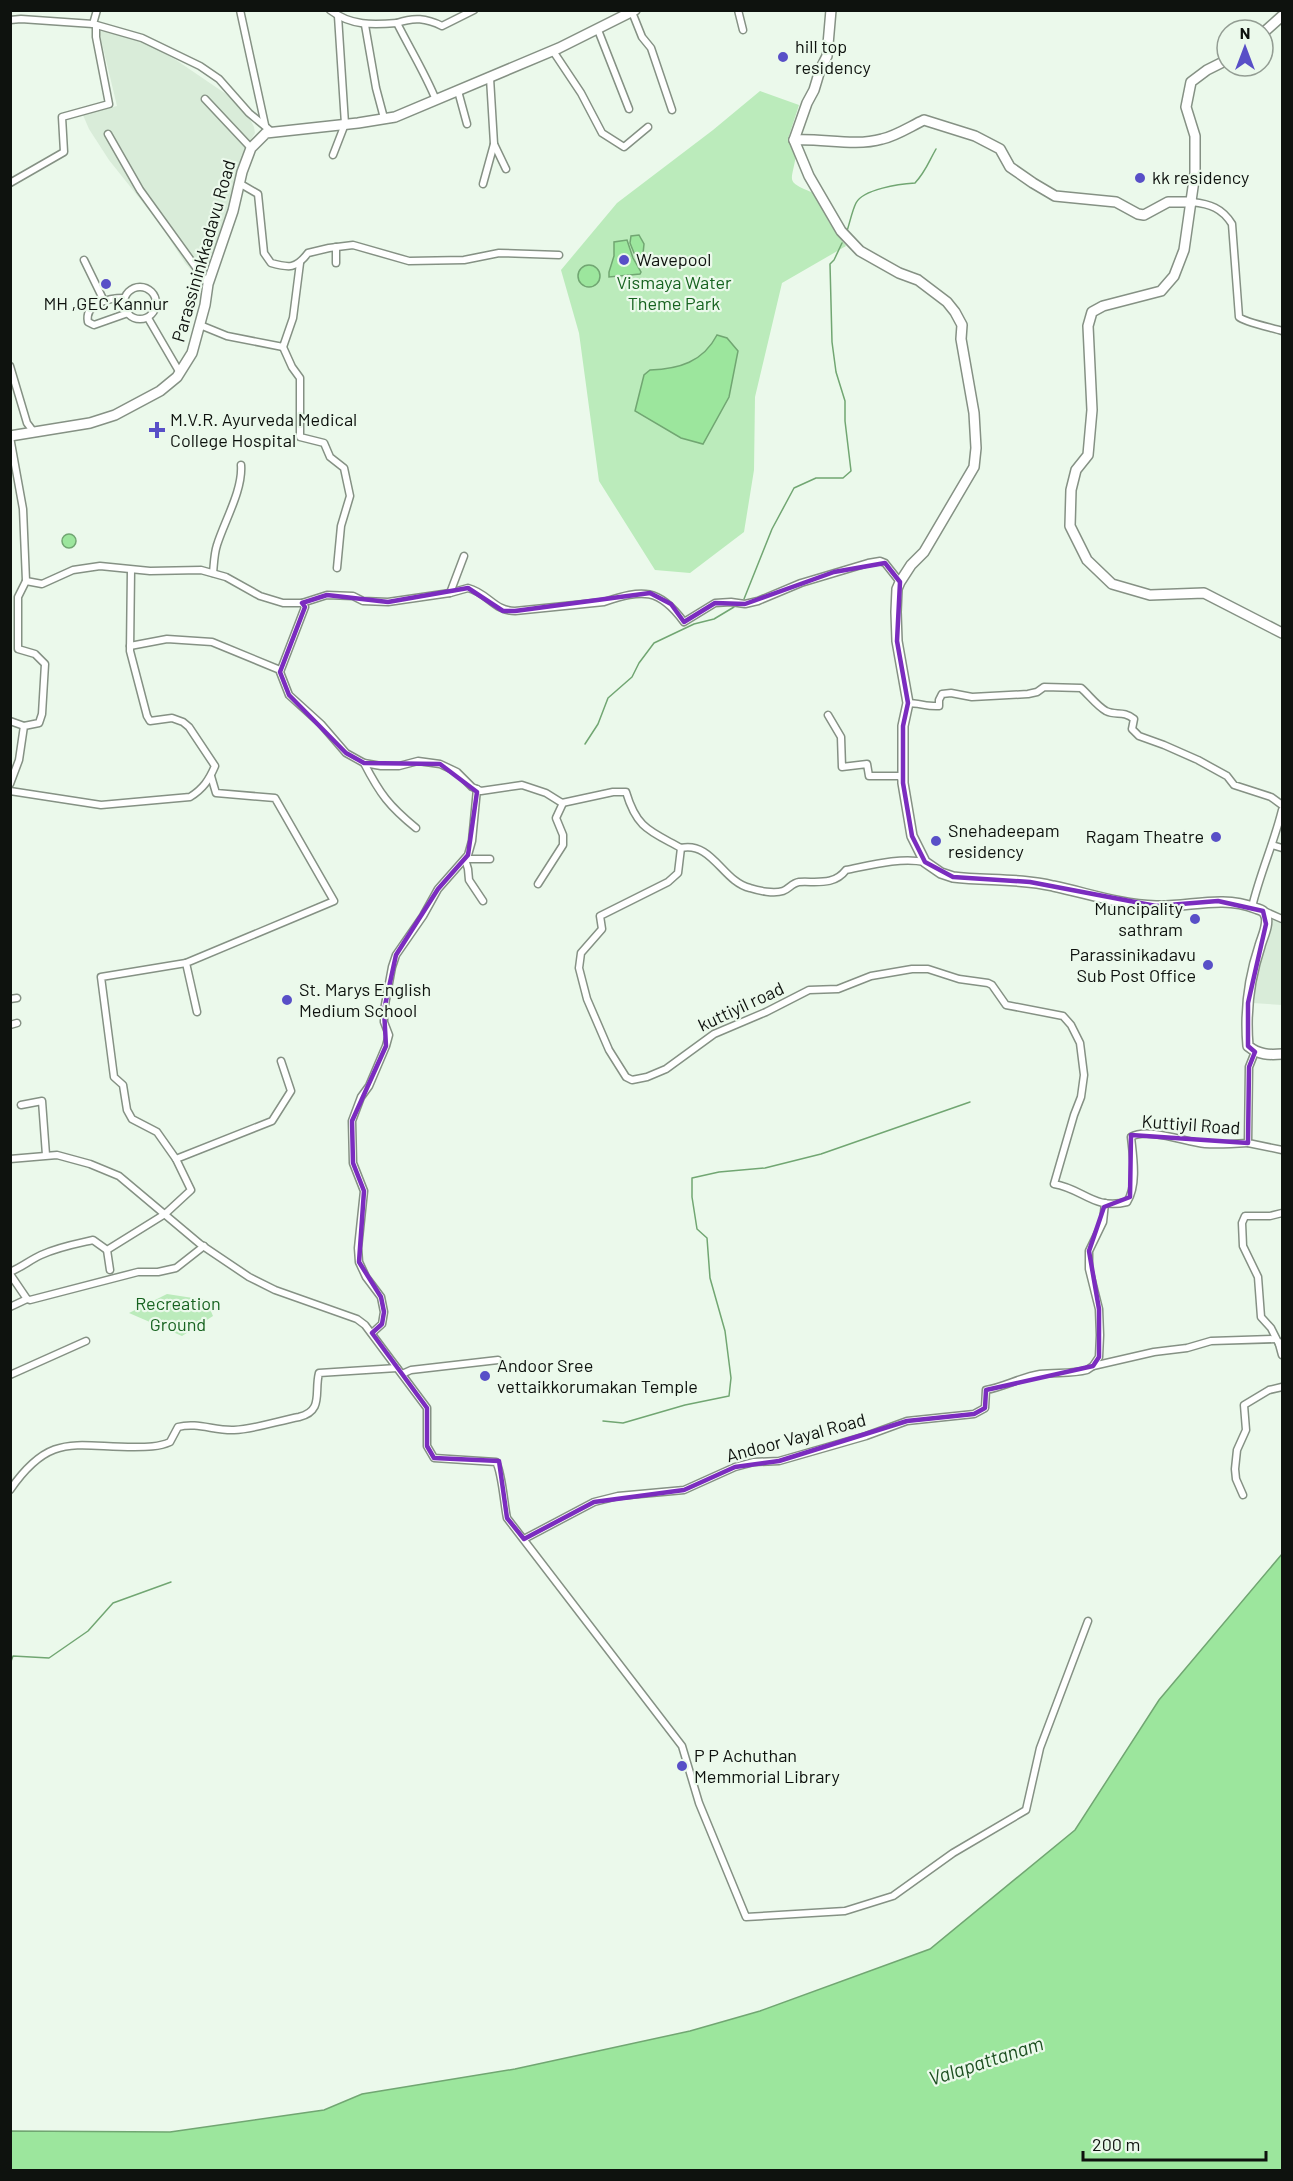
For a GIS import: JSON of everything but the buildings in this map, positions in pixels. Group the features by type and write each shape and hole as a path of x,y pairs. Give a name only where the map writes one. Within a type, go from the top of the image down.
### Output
{"main road":[{"path":"831,10 827,56 794,140 809,176 841,231 860,251 899,273 918,279 947,302 955,312 962,325 961,339 974,413 976,448 974,467 924,552 911,565 897,589 897,641 908,703 903,726 903,783 912,836 925,862 953,878 1030,882 1054,886 1094,898 1141,904 1185,905 1218,901 1244,903 1263,911 1266,924 1258,951 1248,1003 1248,1046 1255,1052 1268,1055 1282,1054"},
{"name":"Parassininkkadavu Road","path":"10,436 90,423 115,415 160,391 177,378 192,353 205,305 208,284 233,211 239,183 251,148 269,129 345,124 395,117 553,51 633,11"},
{"path":"1215,66 1191,81 1186,107 1195,136 1195,173 1184,250 1174,276 1161,291 1103,306 1092,312 1088,326 1092,410 1088,455 1076,470 1071,490 1070,526 1087,560 1112,584 1150,595 1204,593 1282,633"},
{"path":"794,140 883,139 924,120 975,136 1000,149 1010,167 1055,196 1116,202 1144,215 1168,202 1192,202"}],"street":[{"path":"10,183 64,152 62,117 109,104 96,37 97,10"},
{"path":"240,10 269,129"},
{"path":"330,10 338,16 365,26 419,18 432,20 442,26 474,10"},
{"path":"738,10 743,30"},
{"path":"633,11 642,37 651,48 672,110"},
{"path":"333,155 345,124 338,16"},
{"path":"10,20 95,24 142,38 200,66 219,80 269,129"},
{"path":"397,23 436,100"},
{"path":"365,26 384,118"},
{"path":"598,30 629,109"},
{"path":"553,51 581,93 602,133 624,147 648,127"},
{"path":"483,184 494,144 490,78"},
{"path":"458,91 467,124"},
{"path":"205,99 251,148"},
{"path":"108,134 140,189 208,284"},
{"path":"494,144 506,169"},
{"path":"239,183 258,194 264,254 271,263 287,267 300,263"},
{"path":"1192,202 1209,204 1220,209 1232,224 1239,317 1243,321 1257,323 1282,332"},
{"path":"337,568 341,526 350,496 344,468 330,457 324,443 300,436 300,378 283,347 293,318 300,263 308,253 353,245 409,261 464,260 499,253 559,255"},
{"path":"336,247 336,263"},
{"path":"84,260 104,301"},
{"path":"136,287 147,289 154,297 155,308 148,318 137,318 125,309 124,298 136,287"},
{"path":"124,298 104,301 94,306 88,312 88,322 94,325 100,324 123,313 128,313"},
{"path":"148,318 180,373"},
{"path":"200,325 227,336 283,347"},
{"path":"10,366 27,423 33,431"},
{"path":"10,436 23,509 26,581 18,597 18,649"},
{"path":"213,573 216,546 228,522 242,475 241,465"},
{"path":"450,593 464,556"},
{"path":"26,581 42,584 73,570 100,566 131,570 201,570 226,577 260,596 283,603 302,603 327,595 353,596 363,601 388,602 450,593 468,588 485,596 503,611 604,602 618,597 650,593 671,604 684,622 715,603 745,604 758,601 801,583 868,563 880,561 885,563 900,582"},
{"path":"10,791 101,805 190,797 199,791 211,776 215,766 183,722 172,718 150,721 133,668 130,646 131,570"},
{"path":"302,603 305,607 280,670 289,695 321,724 346,753 364,763 381,766 399,766 418,761 440,764 457,772 472,787 482,791 522,785 563,803 613,792 626,792 635,818 647,830 681,848 686,847 707,853 731,879 747,888 783,891 796,882 826,882 840,877 846,870 916,860 925,862"},
{"path":"130,646 167,639 212,642 280,670"},
{"path":"10,651 18,649 35,654 45,664 42,714 39,723 24,726 10,722"},
{"path":"908,703 939,706 942,694 951,693 972,697 1028,694 1044,687 1081,688 1100,707 1109,712 1127,713 1134,719 1132,729 1139,736 1198,760 1227,776 1234,785 1271,797 1282,805"},
{"path":"828,715 841,737 842,767 867,764 869,776 900,776 903,783"},
{"path":"10,784 19,759 24,726"},
{"path":"364,763 378,791 416,828"},
{"path":"107,1250 165,1214 191,1190 176,1159 157,1132 132,1119 127,1110 123,1085 114,1077 101,977 186,963 334,901 275,798 216,793 211,776"},
{"path":"372,1333 382,1324 384,1312 381,1297 366,1277 359,1262 357,1248 364,1191 353,1163 352,1121 389,1035 384,1022 384,1010 396,955 423,916 438,889 465,859 472,842 477,789"},
{"path":"538,884 563,845 563,835 556,818 563,803"},
{"path":"1252,907 1282,810"},
{"path":"1272,845 1282,848"},
{"name":"kuttiyil road","path":"681,848 678,873 668,882 600,916 602,929 582,953 579,968 587,999 609,1050 626,1077 632,1080 666,1069 714,1034 773,1009 809,990 838,989 871,976 912,969 928,969 960,979 988,983 992,985 1006,1005 1063,1017 1071,1025 1080,1043 1084,1075 1081,1097 1054,1184 1105,1203"},
{"path":"465,859 490,860"},
{"path":"465,859 469,880 483,901"},
{"path":"1263,911 1282,919"},
{"path":"186,963 197,1011"},
{"path":"1255,1052 1249,1067 1248,1143 1282,1150"},
{"path":"176,1159 272,1121 291,1091 281,1061"},
{"path":"21,1105 42,1101 46,1155"},
{"name":"Kuttiyil Road","path":"1105,1203 1113,1205 1127,1202 1130,1197 1133,1185 1131,1137 1135,1134 1152,1134 1204,1144 1248,1143"},
{"path":"10,1159 57,1155 72,1158 119,1176 204,1246 249,1277 275,1290 357,1319 372,1333 427,1408 427,1446 430,1454 440,1459 496,1462 500,1468 502,1496 507,1518 682,1746 699,1803 746,1917 845,1911 893,1896 953,1853 1026,1810 1040,1748 1088,1621"},
{"path":"1094,1366 1099,1357 1099,1309 1089,1269 1089,1251 1102,1222 1105,1203"},
{"path":"1282,1213 1270,1216 1245,1216 1242,1223 1243,1246 1258,1277 1261,1317 1279,1342 1282,1354"},
{"path":"27,1299 10,1273 38,1256 63,1246 93,1240 107,1250 110,1270"},
{"path":"10,1307 27,1299 138,1272 158,1272 176,1268 204,1246"},
{"path":"10,1375 86,1341"},
{"path":"1094,1366 1211,1341 1279,1342"},
{"path":"402,1374 411,1370 498,1360"},
{"name":"Andoor Vayal Road","path":"524,1539 594,1502 618,1496 684,1490 735,1467 754,1462 779,1461 866,1436 907,1421 974,1414 985,1408 986,1390 1018,1379 1042,1374 1078,1372 1094,1366"},
{"path":"10,1490 18,1478 39,1457 60,1447 81,1444 117,1447 162,1445 170,1443 178,1427 182,1426 194,1425 212,1429 237,1430 309,1415 317,1398 319,1373 397,1368"},
{"path":"1243,1495 1236,1479 1235,1469 1237,1450 1246,1430 1244,1405 1269,1390 1282,1387"}],"highlighted area":[{"path":"885,563 900,582 897,641 908,703 903,726 903,783 912,836 925,862 953,877 1030,882 1156,906 1218,901 1263,911 1266,924 1248,1003 1248,1046 1255,1052 1249,1067 1248,1143 1131,1135 1130,1197 1104,1207 1089,1251 1099,1309 1099,1357 1093,1366 986,1390 985,1408 974,1414 907,1421 779,1461 735,1467 684,1490 594,1502 524,1539 507,1518 499,1461 434,1458 427,1446 427,1408 372,1333 382,1324 384,1312 381,1297 359,1262 364,1191 353,1163 352,1121 386,1046 384,1010 396,955 438,889 468,855 477,792 440,764 364,763 346,753 289,695 280,672 305,607 302,603 327,595 388,602 468,588 503,611 515,611 650,593 671,604 684,622 715,603 745,604 834,572"}],"shaded area":[{"path":"99,31 122,34 145,43 176,60 226,94 249,117 254,127 255,133 248,144 218,249 210,271 201,281 185,263 160,224 109,160 89,129 83,115 117,106"},
{"path":"1273,919 1282,923 1282,1005 1252,1003 1262,951"}],"green space":[{"name":"Vismaya Water Theme Park","path":"760,91 799,105 788,139 796,153 792,180 798,186 816,194 829,222 846,246 782,283 755,397 754,470 744,532 690,573 655,570 599,481 579,333 561,270 617,203"},
{"name":"Recreation Ground","path":"167,1294 206,1300 213,1316 182,1336 129,1313"}],"water":[{"path":"639,235 644,244 643,254 640,256 634,253 630,243 631,236"},
{"name":"Wavepool","path":"627,240 641,272 640,274 609,277 614,256 614,242"},
{"path":"585,265 593,265 600,272 600,280 593,287 585,287 578,280 578,272"},
{"path":"717,335 727,338 738,351 729,397 703,444 681,438 635,411 644,375 650,370 680,366 697,358 705,352"},
{"path":"69,534 74,536 76,541 74,546 69,548 64,546 62,541 64,536"},
{"name":"Valapattanam","path":"1282,1554 1282,2170 11,2170 11,2131 170,2132 324,2110 362,2094 515,2069 690,2031 760,2011 930,1949 1075,1830 1159,1700"}],"waterway":[{"path":"847,231 856,203 860,198 882,188 915,183 936,149"},
{"path":"744,599 772,529 794,488 816,478 843,478 851,471 845,401 836,372 832,342 830,264 842,243"},
{"path":"585,744 598,724 608,698 632,677 654,643 694,624 714,619 734,607"},
{"path":"603,1421 623,1423 685,1405 729,1396 731,1378 725,1331 710,1278 707,1238 697,1229 692,1197 692,1178 719,1172 765,1168 821,1154 970,1102"},
{"path":"10,1664 13,1656 49,1658 88,1631 113,1603 171,1582"}],"place":[{"name":"hill top residency","path":"783,57"},
{"name":"kk residency","path":"1140,178"},
{"name":"Wavepool","path":"624,260"},
{"name":"MH ,GEC Kannur","path":"106,284"},
{"name":"M.V.R. Ayurveda Medical College Hospital","path":"157,430"},
{"name":"Ragam Theatre","path":"1216,837"},
{"name":"Snehadeepam residency","path":"936,841"},
{"name":"Muncipality sathram","path":"1195,919"},
{"name":"Parassinikadavu Sub Post Office","path":"1208,965"},
{"name":"St. Marys English Medium School","path":"287,1000"},
{"name":"Andoor Sree vettaikkorumakan Temple","path":"485,1376"},
{"name":"P P Achuthan Memmorial Library","path":"682,1766"}]}
